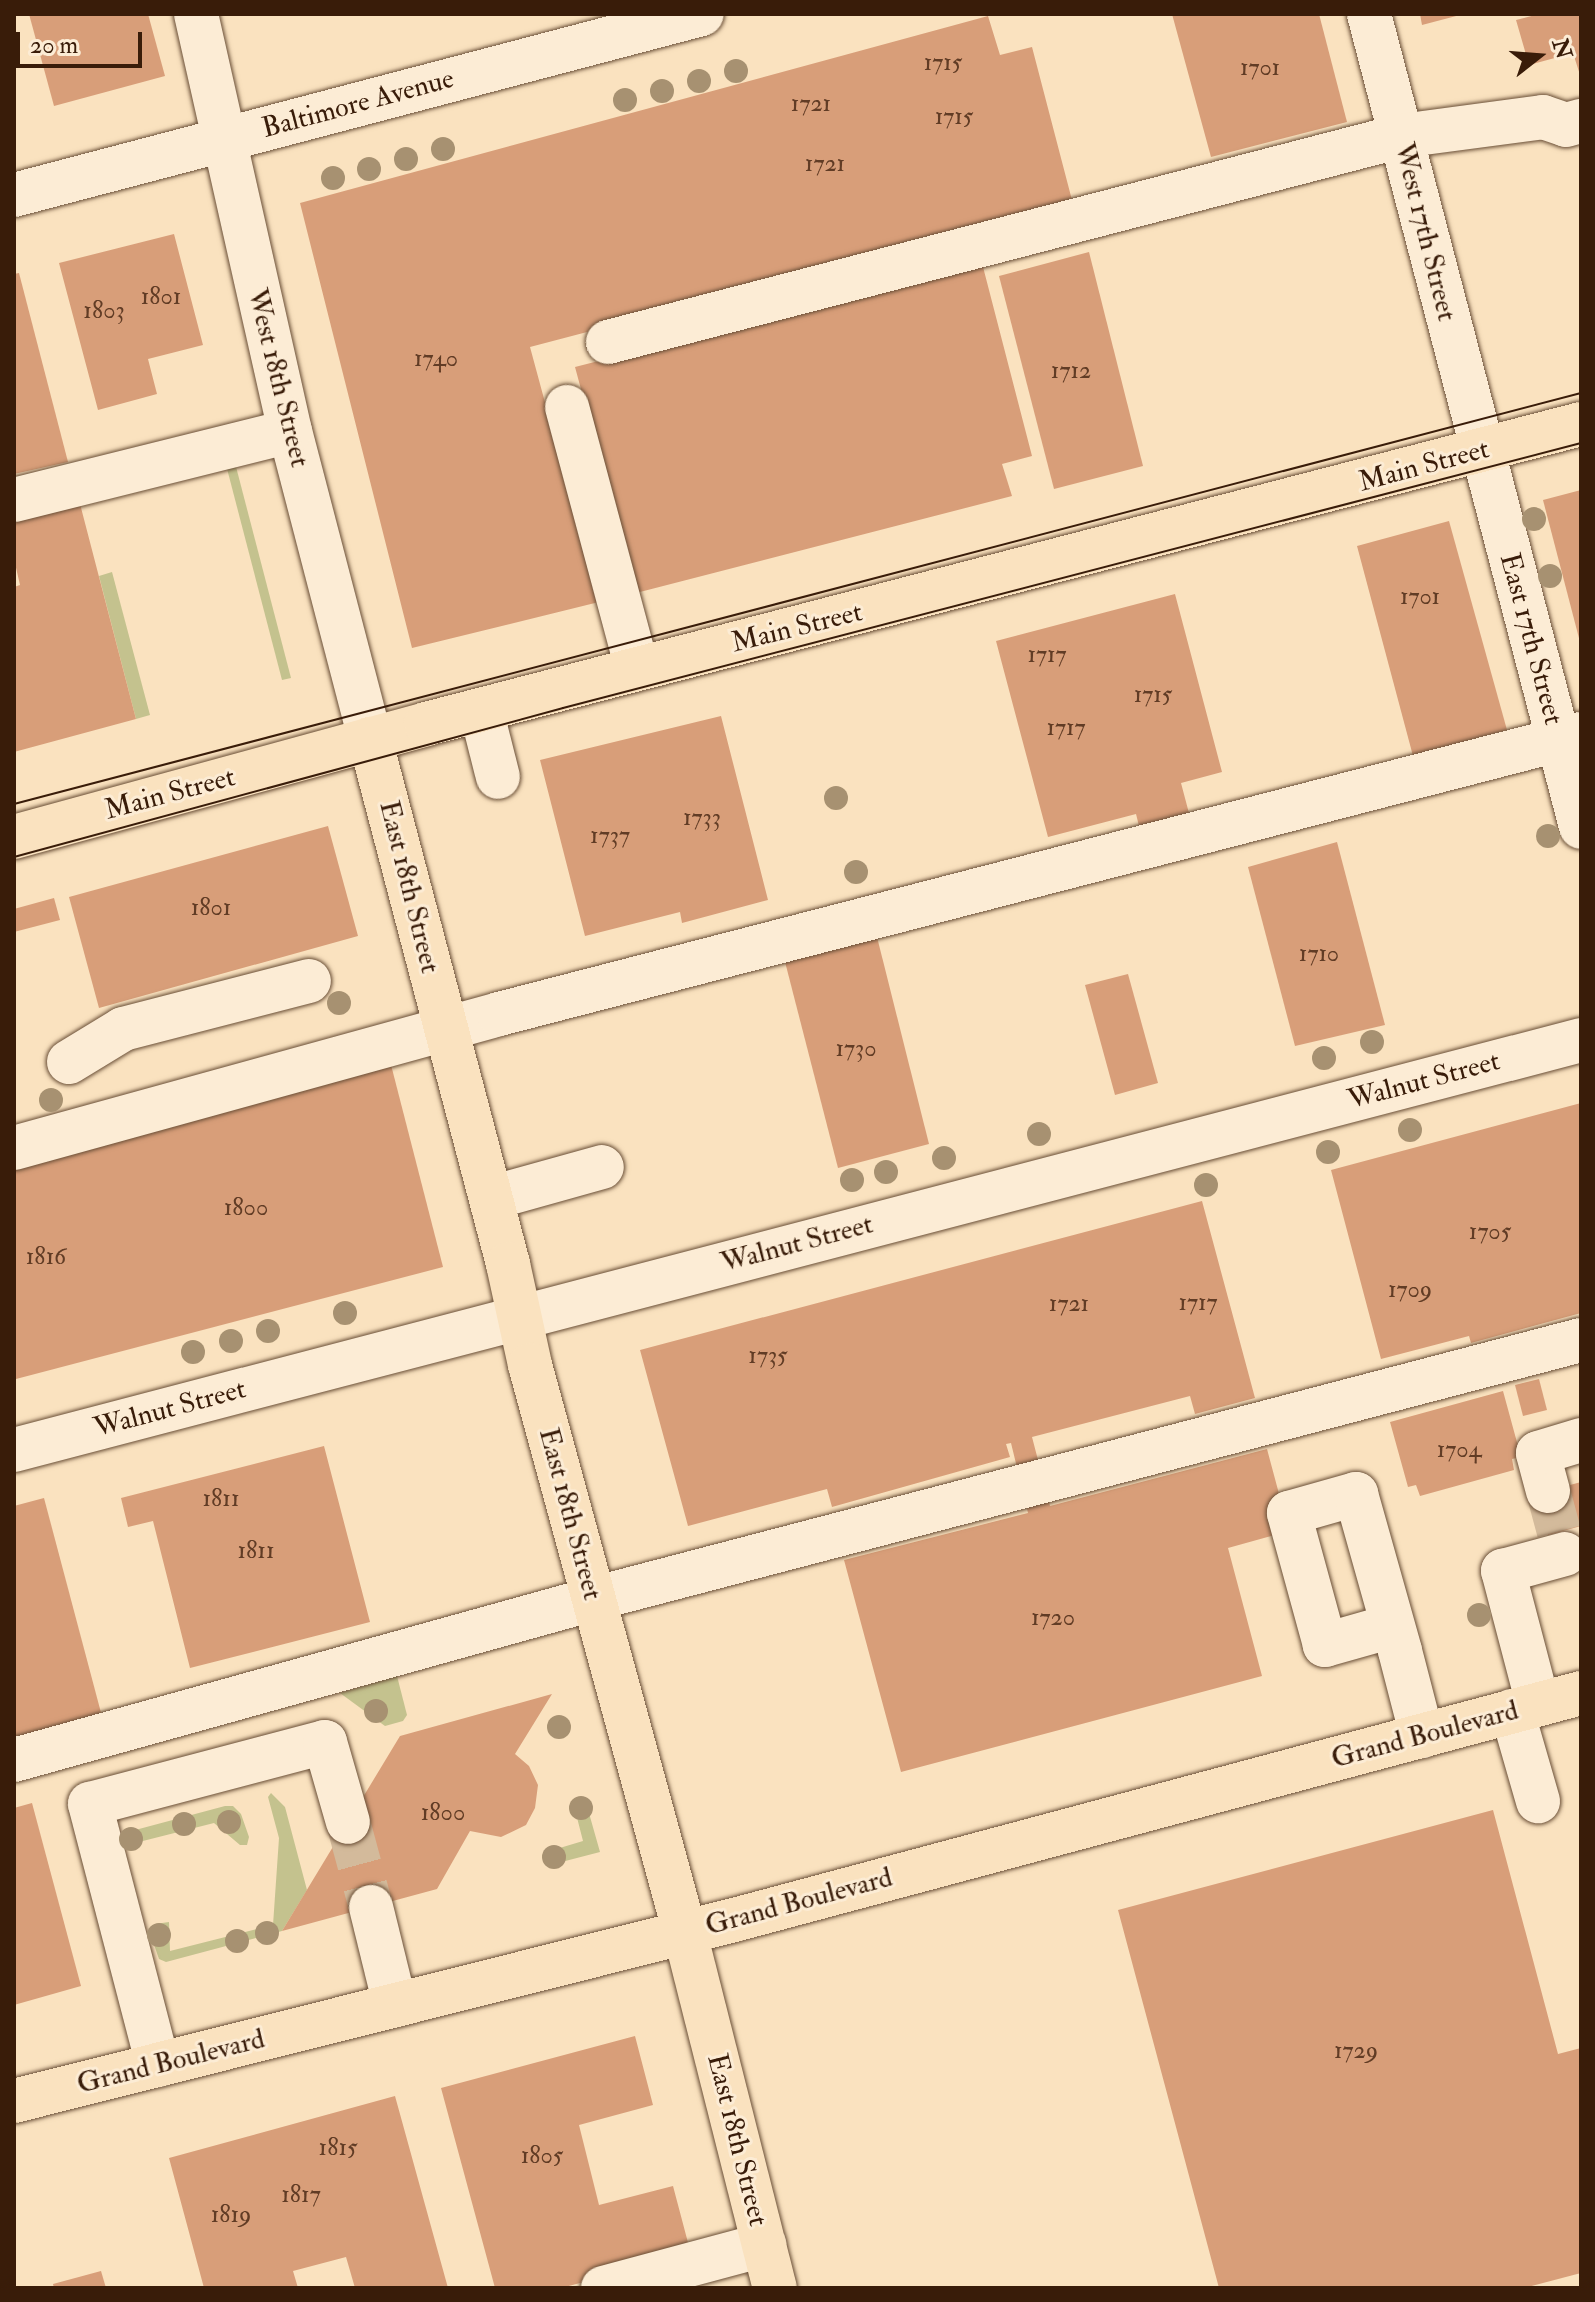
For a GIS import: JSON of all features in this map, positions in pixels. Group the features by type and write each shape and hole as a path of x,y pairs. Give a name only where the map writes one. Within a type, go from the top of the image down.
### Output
{"main road":[{"name":"Main Street","path":"14,837 370,739 1581,424"},
{"name":"East 18th Street","path":"370,739 593,1599 685,1933 775,2288"},
{"name":"Grand Boulevard","path":"14,2101 685,1933 1581,1693"}],"street":[{"name":"West 18th Street","path":"196,14 290,431 370,739"},
{"name":"Baltimore Avenue","path":"14,195 702,14"},
{"name":"West 17th Street","path":"1369,14 1481,450"},
{"path":"608,342 1401,136 1543,117 1566,125 1581,121"},
{"path":"567,407 637,669"},
{"path":"14,500 290,431"},
{"name":"East 17th Street","path":"1481,450 1570,738 1581,827"},
{"path":"481,710 498,777"},
{"path":"14,1148 446,1030 1570,738"},
{"path":"69,1062 123,1029 309,981"},
{"name":"Walnut Street","path":"14,1450 1581,1040"},
{"path":"491,1198 602,1167"},
{"path":"14,1760 593,1599 1581,1340"},
{"path":"1538,1801 1503,1571 1563,1532 1538,1453 1580,1444"},
{"path":"1392,1626 1422,1736"},
{"path":"158,2065 90,1804 325,1742 348,1822"},
{"path":"371,1907 395,2005"},
{"path":"603,2288 764,2245"}],"shaded area":[{"path":"234,459 291,678 282,680 225,461"},
{"path":"112,572 150,715 136,719 99,576"},
{"path":"397,1676 407,1715 403,1721 385,1726 340,1693"},
{"path":"271,1793 285,1807 307,1890 282,1931 166,1962 159,1959 150,1933 155,1924 169,1922 170,1951 273,1925 279,1838 268,1797"},
{"path":"585,1799 600,1852 546,1866 543,1853 583,1841 573,1802"},
{"path":"233,1806 241,1814 249,1837 247,1845 240,1845 214,1823 127,1845 124,1833"}],"building":[{"path":"29,14 148,14 165,76 54,106"},
{"path":"1172,14 1319,14 1347,122 1211,157"},
{"path":"1420,14 1460,14 1460,15 1422,25"},
{"path":"1539,14 1581,14 1581,78 1573,53 1529,65 1516,20"},
{"path":"988,16 1000,55 1032,47 1073,204 530,347 599,602 412,648 300,203"},
{"path":"174,234 203,345 148,359 157,394 98,410 59,263"},
{"path":"1089,252 1143,466 1054,489 999,276"},
{"path":"982,263 1032,456 1002,464 1012,496 636,593 575,367"},
{"path":"19,273 68,462 14,474 14,274"},
{"path":"1581,490 1581,642 1580,642 1543,500"},
{"path":"79,500 136,719 14,752 14,587 20,585 14,559 14,517"},
{"path":"1449,521 1507,730 1413,756 1357,546"},
{"path":"1175,594 1222,772 1181,783 1190,817 1140,830 1136,814 1048,837 996,641"},
{"path":"721,716 768,900 682,923 680,912 585,936 540,760"},
{"path":"328,826 358,936 99,1008 69,897"},
{"path":"1337,842 1385,1025 1295,1046 1248,867"},
{"path":"54,898 60,920 14,932 14,909"},
{"path":"875,929 929,1144 838,1168 783,954"},
{"path":"1128,974 1158,1083 1115,1095 1085,985"},
{"path":"389,1057 443,1267 16,1379 14,1158"},
{"path":"1581,1103 1581,1313 1471,1343 1469,1336 1381,1359 1331,1170"},
{"path":"1202,1201 1255,1398 1195,1414 1190,1396 1032,1437 1050,1506 1267,1449 1289,1531 1228,1548 1262,1676 901,1772 844,1560 1028,1513 1011,1443 1006,1444 1010,1457 832,1507 827,1489 688,1526 640,1350"},
{"path":"1539,1379 1547,1410 1523,1416 1515,1385"},
{"path":"1503,1391 1521,1457 1512,1459 1514,1470 1420,1496 1416,1485 1408,1487 1390,1422"},
{"path":"324,1446 370,1622 190,1668 153,1521 128,1527 121,1498"},
{"path":"1581,1482 1581,1526 1548,1535 1537,1494"},
{"path":"44,1498 104,1724 14,1748 14,1506"},
{"path":"552,1694 515,1754 529,1766 538,1785 535,1808 526,1825 501,1837 470,1831 437,1889 282,1931 400,1736"},
{"path":"32,1803 81,1986 14,2005 14,1808"},
{"path":"1493,1810 1558,2054 1581,2048 1581,2273 1524,2288 1219,2288 1118,1910"},
{"path":"635,2036 653,2105 579,2125 599,2205 673,2186 691,2254 561,2288 495,2288 441,2088"},
{"path":"395,2096 448,2288 355,2288 346,2257 293,2271 298,2288 204,2288 169,2158"},
{"path":"101,2271 106,2288 54,2288 53,2284"}],"tunnel":[{"path":"1548,1491 1559,1532"},
{"path":"348,1822 371,1907"}],"tram line":[{"path":"14,804 1581,393"},
{"path":"14,857 563,708 1581,443"}]}
